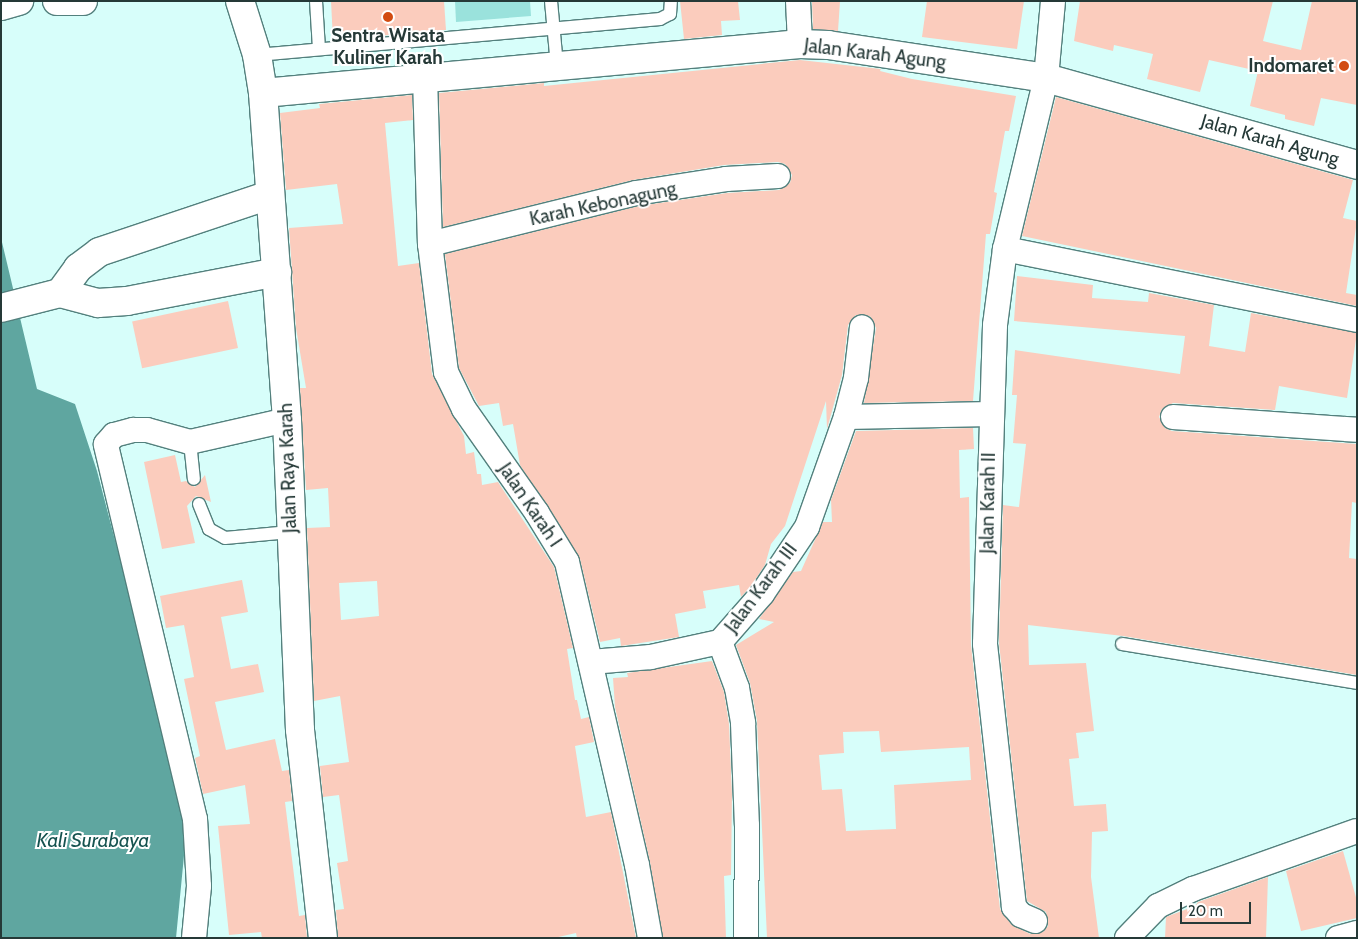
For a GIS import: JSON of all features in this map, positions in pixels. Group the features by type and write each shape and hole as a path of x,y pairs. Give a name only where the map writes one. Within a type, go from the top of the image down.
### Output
{"street":[{"path":"57,1 83,1"},
{"name":"Jalan Raya Karah","path":"240,1 257,55 263,93 287,420 290,532 300,730 323,938"},
{"path":"798,1 800,44"},
{"name":"Jalan Karah II","path":"1035,921 1021,915 1014,907 985,644 990,414 995,325 1005,249 1046,78 1052,1"},
{"name":"Jalan Karah Agung","path":"263,93 800,44 828,45 1046,78 1357,165"},
{"name":"Jalan Karah I","path":"425,77 430,244 448,380 464,409 562,553 591,662 637,865 650,938"},
{"name":"Karah Kebonagung","path":"430,244 618,197 726,179 778,176"},
{"path":"55,295 78,268 99,252 269,195"},
{"path":"1005,249 1357,320"},
{"path":"1,308 55,295 76,300 114,302 277,272"},
{"name":"Jalan Karah III","path":"746,938 747,834 743,723 736,688 720,642 762,594 807,527 846,417 856,378 862,326"},
{"path":"846,417 990,414"},
{"path":"1173,417 1357,430"},
{"path":"194,938 199,886 195,819 106,447 114,435 133,430 147,430 190,442 287,420"},
{"path":"591,662 651,656 720,642"},
{"path":"1127,938 1158,906 1193,889 1357,831"},
{"path":"1338,938 1357,933"}],"lane":[{"path":"316,1 319,49"},
{"path":"551,1 556,66"},
{"path":"257,55 660,19 670,14 671,1"},
{"path":"190,442 194,478"},
{"path":"199,504 209,529 225,538 290,532"},
{"path":"1122,644 1357,684"}],"shaded area":[{"path":"455,1 530,1 531,16 456,22"}],"water":[{"name":"Kali Surabaya","path":"1,238 37,389 75,404 97,471 137,624 186,835 176,938 1,938"}],"building":[{"name":"Sentra Wisata Kuliner Karah","path":"331,1 444,1 446,30 333,40"},
{"path":"680,1 738,1 740,20 721,21 722,35 684,39"},
{"path":"812,1 840,1 838,31 813,29"},
{"path":"927,1 1024,1 1017,49 922,37"},
{"path":"1080,1 1273,1 1263,41 1301,50 1312,1 1357,1 1357,105 1321,98 1314,126 1285,119 1285,115 1250,106 1258,71 1209,60 1200,92 1147,79 1153,54 1114,45 1113,51 1074,41"},
{"path":"800,60 881,69 880,71 912,79 1016,96 1009,131 1005,131 994,192 997,193 990,234 986,234 973,401 864,403 876,328 870,316 856,315 848,325 842,375 827,429 826,401 785,526 771,544 765,565 751,586 741,597 739,585 703,591 706,608 675,614 679,637 621,646 620,638 600,642 580,559 520,465 513,424 503,426 499,403 479,406 459,368 445,254 639,206 727,193 779,190 790,183 792,175 785,164 778,162 724,165 633,180 443,227 439,93 544,83 544,86"},
{"path":"412,95 413,120 385,123 398,266 419,263 432,374 464,436 466,454 474,452 477,474 481,474 482,485 498,482 554,567 573,648 567,649 575,700 577,700 581,719 589,717 594,742 575,746 586,817 611,812 636,938 577,938 576,933 554,938 338,938 336,910 344,909 337,863 348,861 339,795 323,797 320,766 349,762 340,696 314,701 307,528 330,527 328,488 306,490 300,388 306,388 296,328 289,228 343,224 337,184 286,190 280,113 320,108 319,104","holes":["377,581 379,616 341,620 339,583"]},
{"path":"1056,97 1353,180 1343,218 1357,221 1346,293 1357,295 1357,306 1022,236"},
{"path":"1017,276 1093,285 1092,298 1148,302 1149,293 1214,305 1209,346 1245,352 1251,313 1357,333 1347,398 1279,386 1275,410 1173,403 1162,409 1159,417 1165,428 1172,431 1357,444 1357,503 1352,502 1349,558 1357,559 1357,675 1123,636 1028,625 1029,665 1086,663 1094,731 1076,733 1079,758 1069,759 1074,806 1106,804 1108,831 1092,832 1091,877 1099,938 767,938 757,721 750,683 736,645 774,622 759,619 793,572 801,571 823,522 832,522 831,500 856,431 973,428 974,449 959,450 960,498 969,497 971,645 1000,909 1011,924 1030,934 1043,932 1048,926 1046,912 1027,901 999,643 1003,505 1019,507 1026,444 1013,443 1017,395 1012,395 1015,350 1180,374 1185,336 1014,321","holes":["879,731 881,752 969,747 971,780 894,785 896,829 846,831 842,789 822,790 819,755 844,753 843,732"]},
{"path":"228,301 238,348 142,368 132,321"},
{"path":"175,455 181,482 186,481 195,487 205,475 211,502 196,496 187,506 195,543 162,549 144,462"},
{"path":"242,580 248,612 221,617 231,669 258,664 264,692 215,702 226,750 275,739 282,771 289,770 292,801 285,802 299,916 305,915 307,938 262,938 261,932 229,935 218,826 250,824 245,785 203,794 195,758 200,756 184,679 194,677 184,625 166,628 160,596"},
{"path":"712,661 724,692 729,724 732,795 731,875 724,876 726,938 663,938 650,862 615,707 613,678 628,677 627,673"},
{"path":"1343,851 1357,901 1357,918 1301,931 1286,871"},
{"path":"1268,877 1266,938 1165,938 1166,917 1195,906 1198,902"}],"place":[{"name":"Sentra Wisata Kuliner Karah","path":"388,17"},
{"name":"Indomaret","path":"1344,66"}]}
